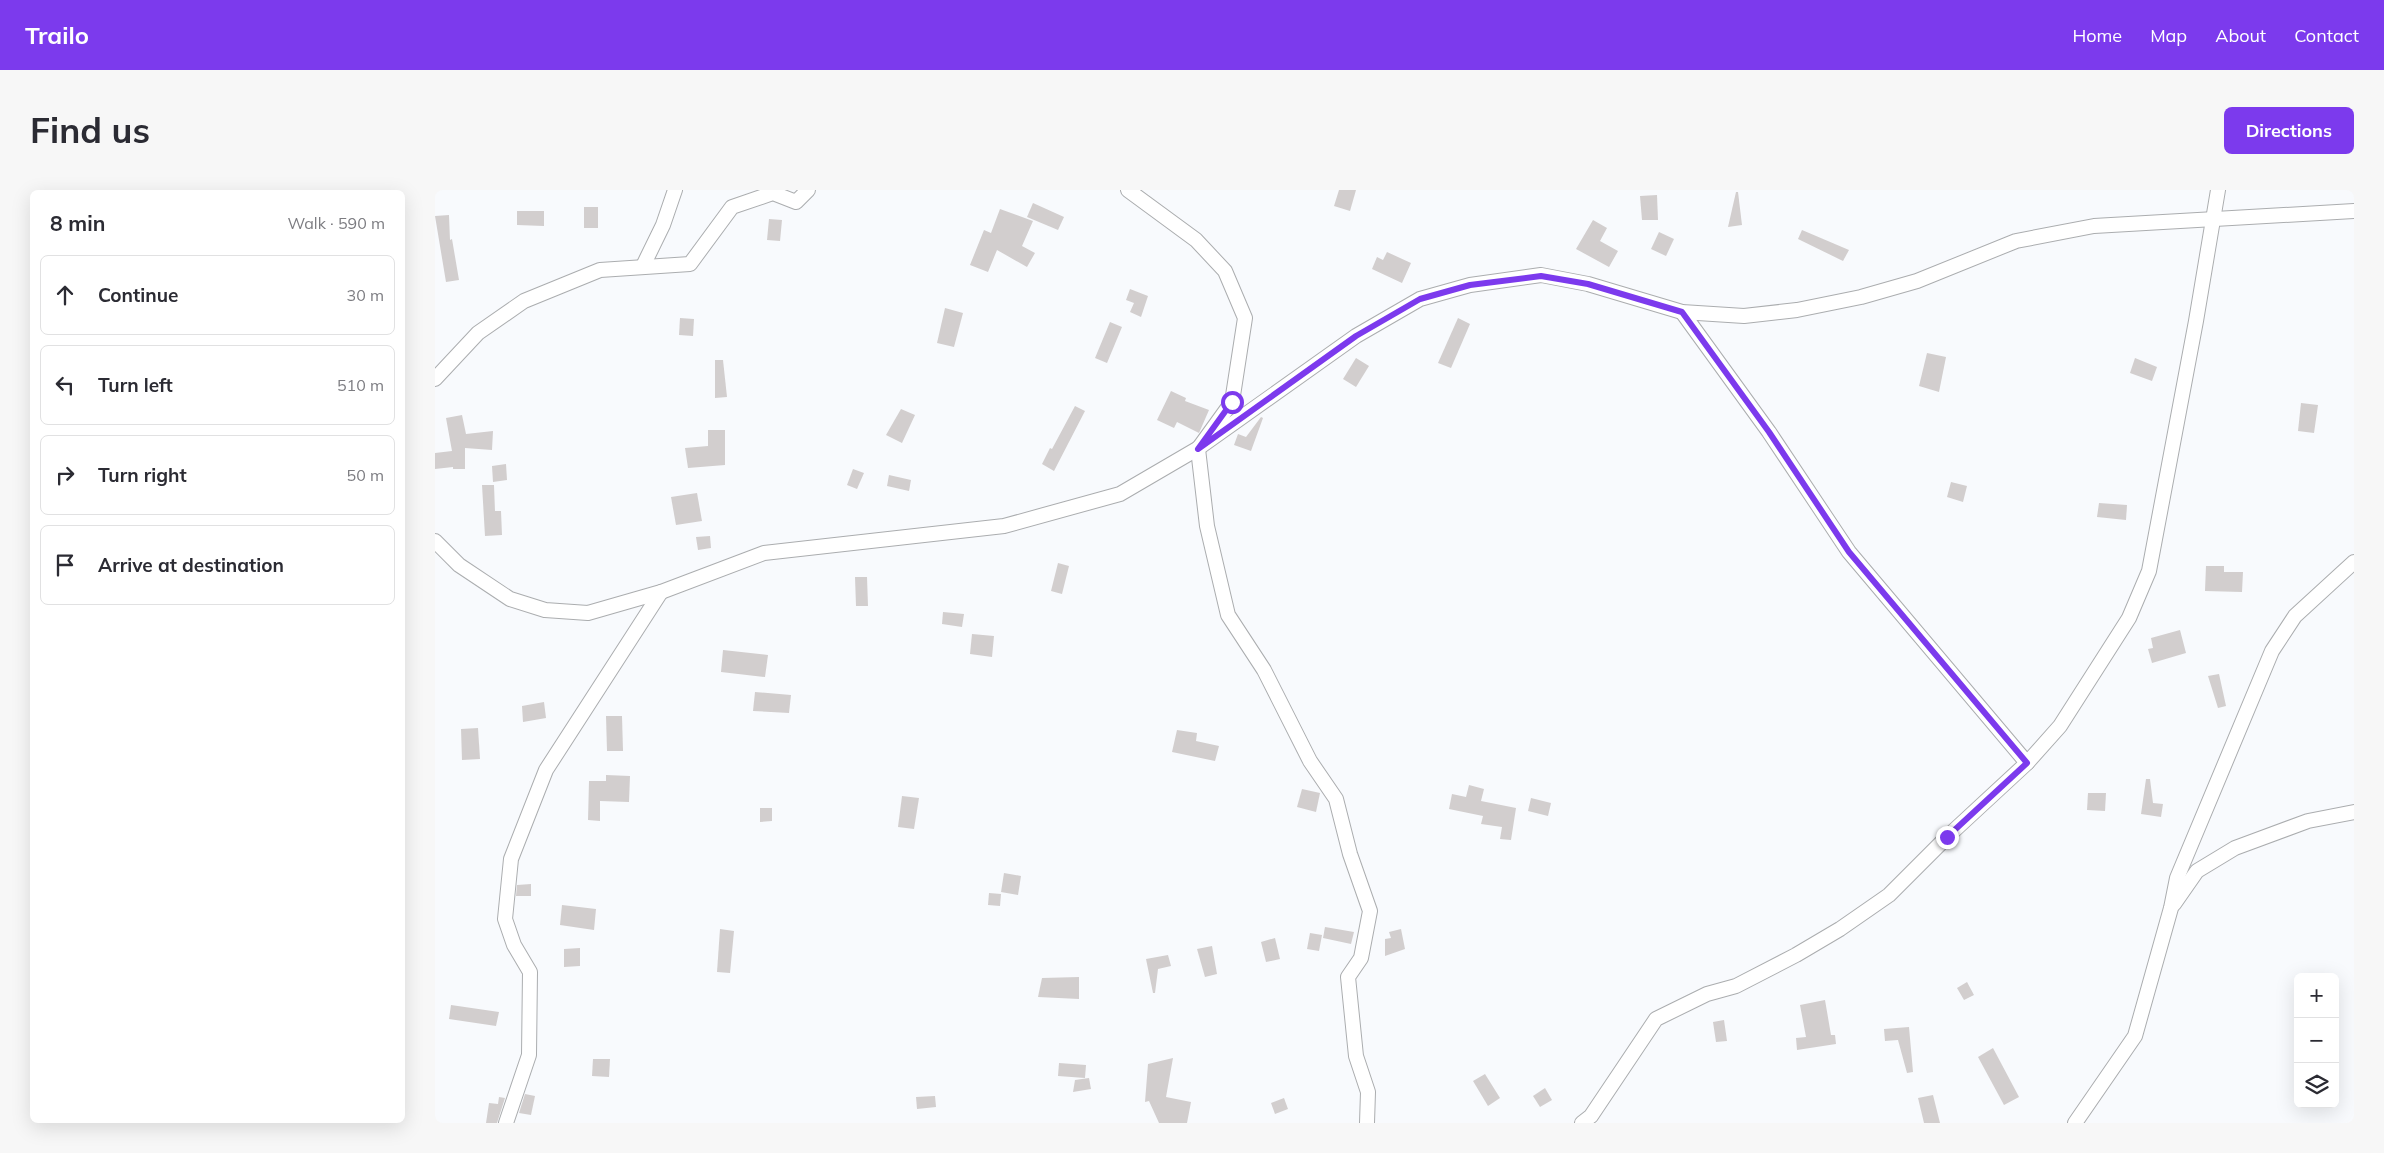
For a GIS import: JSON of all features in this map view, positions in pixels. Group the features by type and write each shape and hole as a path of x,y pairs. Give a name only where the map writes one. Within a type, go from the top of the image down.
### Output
{"street":[{"path":"643,266 663,224 675,190"},
{"path":"435,379 478,333 524,301 600,270 690,264 733,206 773,193 796,202 807,190"},
{"path":"1128,190 1196,240 1225,271 1245,318 1232,402 1198,449 1207,526 1228,615 1265,670 1310,762 1336,799 1350,854 1370,911 1361,958 1348,977 1356,1056 1368,1092 1367,1123"},
{"path":"1582,1123 1591,1116 1656,1020 1707,994 1735,986 1840,929 1889,895 1947,837 2027,763 2061,726 2095,675 2129,618 2149,571 2218,190"},
{"path":"435,541 459,565 511,599 545,610 588,613 661,592 764,553 1004,526 1120,494 1198,449 1356,336 1420,299 1470,285 1541,276 1588,284 1682,312 1743,316 1797,310 1861,297 1917,281 2015,241 2093,226 2354,211"},
{"path":"1682,312 1769,432 1849,552 2027,763"},
{"path":"2075,1123 2135,1036 2171,908 2177,878 2272,651 2295,616 2354,562"},
{"path":"506,1123 529,1055 530,972 514,945 505,919 511,859 546,770 661,592"},
{"path":"2171,908 2197,871 2235,848 2308,821 2354,812"}],"building":[{"path":"1339,190 1356,190 1350,211 1334,206"},
{"path":"1736,192 1738,192 1742,225 1728,227"},
{"path":"1657,195 1658,220 1642,220 1640,196"},
{"path":"1033,203 1064,217 1058,230 1027,217"},
{"path":"584,207 598,207 598,228 584,228"},
{"path":"1000,209 1033,221 1022,246 1035,253 1027,267 997,250 988,272 970,265 984,230 991,233"},
{"path":"517,211 544,211 544,226 517,225"},
{"path":"449,215 450,240 452,239 459,280 446,282 435,216"},
{"path":"769,219 782,220 780,241 767,240"},
{"path":"1593,220 1607,228 1600,241 1618,251 1609,267 1576,249"},
{"path":"1802,230 1849,250 1843,261 1798,239"},
{"path":"1659,232 1674,239 1666,256 1651,249"},
{"path":"1387,252 1411,263 1402,283 1372,269 1377,257 1383,260"},
{"path":"1130,289 1148,296 1141,317 1130,312 1134,303 1126,300"},
{"path":"945,308 963,313 954,347 937,343"},
{"path":"680,318 694,319 693,336 679,335"},
{"path":"1458,318 1470,324 1451,368 1438,363"},
{"path":"1110,322 1122,327 1107,363 1095,358"},
{"path":"1927,353 1946,357 1939,392 1919,386"},
{"path":"1356,358 1369,366 1356,387 1343,379"},
{"path":"2135,358 2157,367 2152,381 2130,373"},
{"path":"715,360 723,360 727,397 715,398"},
{"path":"1171,391 1186,398 1185,401 1209,410 1199,433 1177,422 1174,428 1157,420"},
{"path":"2301,403 2318,405 2314,433 2298,431"},
{"path":"1075,406 1085,411 1054,471 1042,464"},
{"path":"901,409 915,415 902,443 886,435"},
{"path":"462,415 466,434 493,431 492,450 465,448 465,469 453,469 453,467 435,469 435,453 452,451 446,418"},
{"path":"1261,417 1263,418 1251,451 1234,445 1238,434 1246,437"},
{"path":"708,430 725,430 725,465 688,468 685,448 708,446"},
{"path":"506,464 507,480 493,482 492,466"},
{"path":"853,469 864,473 857,489 847,485"},
{"path":"889,475 911,480 909,491 887,486"},
{"path":"1951,482 1967,486 1963,502 1947,497"},
{"path":"482,485 494,485 495,511 501,511 502,535 485,536"},
{"path":"697,493 702,521 676,525 671,497"},
{"path":"2099,503 2127,505 2126,520 2097,517"},
{"path":"710,536 711,548 698,550 696,537"},
{"path":"1058,563 1069,566 1062,594 1051,591"},
{"path":"2206,566 2224,566 2224,572 2243,572 2242,592 2205,591"},
{"path":"855,577 867,577 868,606 856,606"},
{"path":"943,612 964,614 962,627 942,624"},
{"path":"2180,630 2186,653 2152,663 2148,649 2153,648 2151,638"},
{"path":"972,634 994,636 992,657 970,654"},
{"path":"723,650 768,655 765,677 721,672"},
{"path":"2219,674 2226,706 2218,708 2208,676"},
{"path":"755,692 791,695 789,713 753,711"},
{"path":"544,702 546,718 523,722 522,706"},
{"path":"606,716 622,716 623,751 607,751"},
{"path":"478,728 480,759 462,760 461,729"},
{"path":"1177,730 1197,733 1196,741 1219,746 1215,761 1172,752"},
{"path":"606,775 630,776 629,802 600,801 600,821 588,820 589,781 606,781"},
{"path":"2146,779 2150,779 2153,803 2163,804 2161,817 2141,814"},
{"path":"1469,785 1484,789 1481,801 1516,808 1511,840 1500,839 1502,827 1481,824 1483,816 1449,809 1452,794 1466,797"},
{"path":"1302,789 1320,793 1316,812 1297,807"},
{"path":"2088,793 2106,793 2105,811 2087,810"},
{"path":"902,796 919,798 914,829 898,827"},
{"path":"1531,798 1551,803 1548,816 1528,811"},
{"path":"760,808 772,808 772,821 760,822"},
{"path":"1004,873 1021,876 1018,895 1001,892"},
{"path":"531,884 531,896 516,896 517,885"},
{"path":"989,893 1001,894 1000,906 988,905"},
{"path":"562,905 596,909 594,930 560,925"},
{"path":"1325,927 1354,932 1351,944 1323,938"},
{"path":"720,929 734,931 730,973 717,972"},
{"path":"1401,929 1405,949 1385,956 1385,939 1391,938 1389,932"},
{"path":"1310,933 1322,935 1319,951 1307,949"},
{"path":"1275,938 1280,959 1266,962 1261,942"},
{"path":"1212,946 1217,974 1205,977 1197,949"},
{"path":"580,948 580,966 564,967 564,949"},
{"path":"1168,955 1171,966 1158,969 1155,993 1153,993 1146,959"},
{"path":"1079,977 1079,999 1038,997 1042,978"},
{"path":"1967,982 1974,995 1964,1000 1957,988"},
{"path":"1825,1000 1831,1035 1835,1035 1836,1044 1797,1050 1796,1038 1806,1037 1800,1005"},
{"path":"451,1005 499,1012 496,1026 449,1019"},
{"path":"1724,1020 1727,1041 1716,1042 1713,1022"},
{"path":"1909,1027 1913,1072 1907,1073 1898,1040 1885,1041 1884,1029"},
{"path":"1993,1048 2019,1097 2004,1105 1978,1057"},
{"path":"1173,1058 1166,1097 1191,1102 1187,1123 1159,1123 1149,1101 1145,1102 1148,1064"},
{"path":"593,1059 610,1059 609,1077 592,1076"},
{"path":"1059,1063 1086,1065 1085,1078 1058,1076"},
{"path":"1485,1074 1500,1098 1488,1106 1473,1081"},
{"path":"1089,1078 1091,1089 1073,1092 1075,1080"},
{"path":"1545,1088 1552,1100 1540,1107 1533,1096"},
{"path":"525,1094 535,1096 531,1115 519,1113"},
{"path":"1933,1095 1940,1123 1924,1123 1918,1098"},
{"path":"935,1096 936,1107 917,1109 916,1097"},
{"path":"499,1097 505,1098 497,1123 486,1123 489,1103 498,1104"},
{"path":"1284,1098 1288,1109 1275,1114 1271,1103"}],"route":[{"path":"1232,402 1198,449 1356,336 1420,299 1470,285 1541,276 1588,284 1628,298 1682,312 1769,432 1849,552 2027,763 1947,837"}]}
